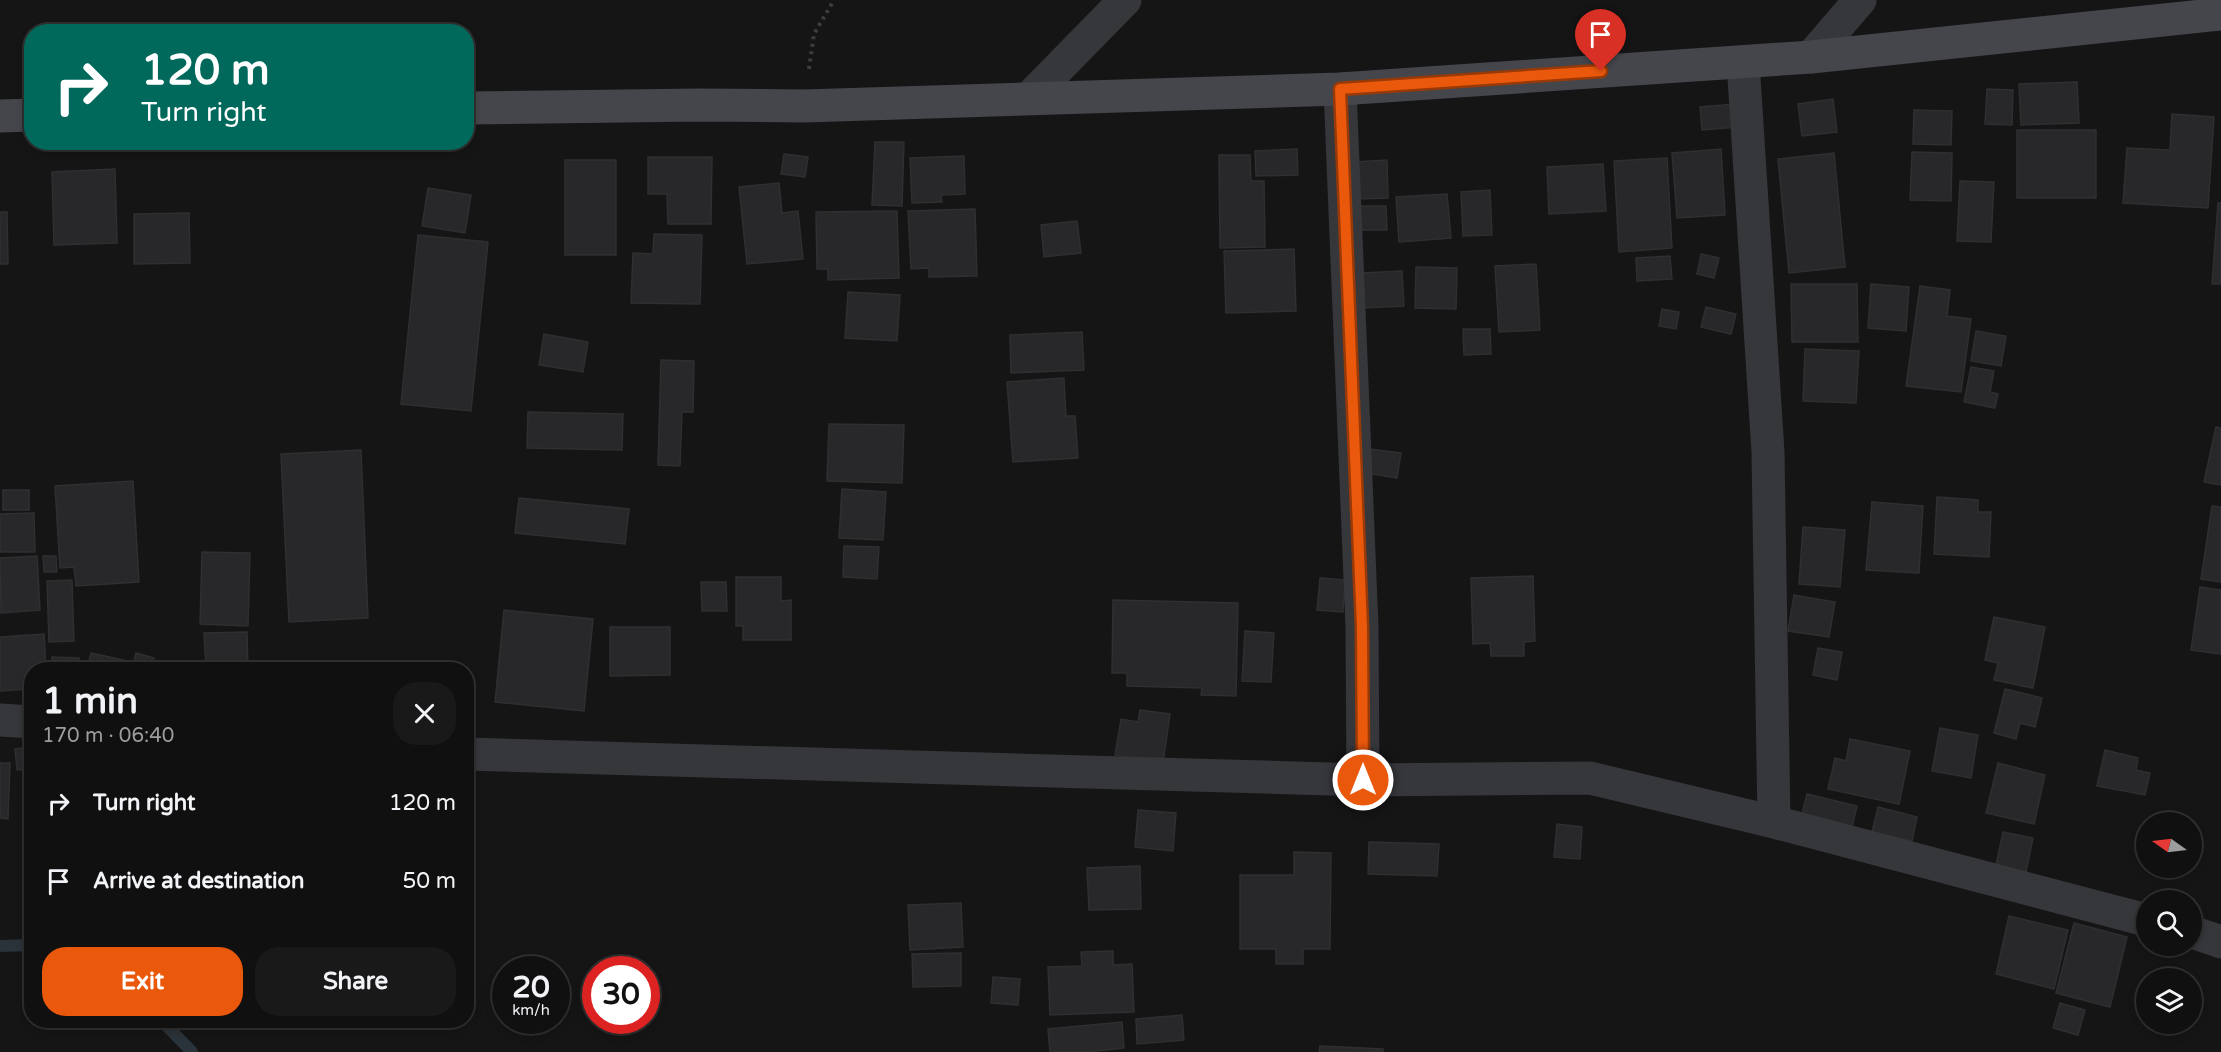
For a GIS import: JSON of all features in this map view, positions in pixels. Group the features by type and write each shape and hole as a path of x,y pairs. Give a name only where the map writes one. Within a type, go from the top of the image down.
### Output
{"main road":[{"path":"474,108 804,106 1340,89 1811,57 2221,14"},
{"path":"0,116 24,115"}],"street":[{"path":"1029,98 1125,0"},
{"path":"1811,57 1860,0"},
{"path":"1743,62 1768,452 1774,822"},
{"path":"1340,89 1362,627 1363,780"},
{"path":"0,720 24,722"},
{"path":"474,754 1363,780 1590,778 1774,822 2136,917"},
{"path":"2202,935 2221,942"}],"path":[{"path":"804,106 814,34 834,0"}],"building":[{"path":"2077,82 2079,123 2021,125 2019,84"},
{"path":"1987,89 2013,90 2012,125 1985,124"},
{"path":"1833,99 1837,132 1802,136 1798,104"},
{"path":"1736,104 1738,127 1702,130 1700,107"},
{"path":"1914,110 1952,111 1951,145 1913,144"},
{"path":"2172,114 2214,117 2208,208 2123,203 2127,148 2170,150"},
{"path":"2017,130 2096,130 2096,198 2017,198"},
{"path":"875,142 904,142 902,206 872,205"},
{"path":"1297,149 1298,175 1256,176 1255,151"},
{"path":"1721,149 1725,215 1677,218 1672,153"},
{"path":"1912,152 1952,153 1951,201 1910,200"},
{"path":"1834,153 1845,267 1789,273 1778,159"},
{"path":"784,154 808,157 805,177 781,174"},
{"path":"1219,155 1250,155 1251,181 1264,181 1265,247 1220,248"},
{"path":"964,156 965,194 941,195 942,202 912,203 910,158"},
{"path":"648,157 712,157 711,224 668,224 667,194 648,194"},
{"path":"1667,158 1672,248 1619,252 1614,161"},
{"path":"565,160 616,160 616,255 565,255"},
{"path":"1387,160 1388,198 1357,199 1355,162"},
{"path":"1603,164 1606,211 1549,214 1547,167"},
{"path":"115,169 117,243 54,245 52,172"},
{"path":"1960,181 1994,182 1991,242 1957,241"},
{"path":"779,183 782,213 798,211 803,259 747,264 739,187"},
{"path":"428,188 471,195 465,233 422,226"},
{"path":"1490,190 1492,235 1463,236 1461,192"},
{"path":"1447,194 1451,238 1399,242 1396,197"},
{"path":"2218,203 2221,203 2221,284 2212,284"},
{"path":"1357,206 1386,206 1387,230 1358,230"},
{"path":"975,209 977,276 929,277 929,268 911,269 908,211"},
{"path":"897,211 899,278 828,280 828,269 817,269 816,212"},
{"path":"0,212 7,212 8,264 0,264"},
{"path":"189,213 190,263 134,264 134,214"},
{"path":"1077,221 1081,253 1044,257 1041,225"},
{"path":"654,234 702,235 700,304 631,303 633,253 653,254"},
{"path":"418,235 488,242 471,411 401,404"},
{"path":"1294,249 1296,311 1226,313 1224,251"},
{"path":"1701,254 1719,258 1714,278 1697,274"},
{"path":"1670,256 1672,279 1637,281 1636,258"},
{"path":"1536,264 1540,330 1499,332 1495,266"},
{"path":"1416,267 1457,268 1456,309 1415,308"},
{"path":"1402,271 1404,306 1364,308 1362,273"},
{"path":"1791,284 1857,284 1858,342 1792,342"},
{"path":"1871,284 1909,287 1906,331 1868,328"},
{"path":"1920,286 1950,290 1947,316 1971,319 1961,392 1906,386"},
{"path":"848,292 900,295 897,341 845,338"},
{"path":"1706,307 1736,314 1731,334 1701,327"},
{"path":"1662,309 1679,312 1676,329 1659,326"},
{"path":"1463,329 1490,329 1491,354 1464,355"},
{"path":"1976,331 2006,336 2001,366 1971,361"},
{"path":"1082,332 1084,370 1011,373 1010,335"},
{"path":"544,334 588,342 583,372 539,365"},
{"path":"1805,349 1859,351 1856,403 1803,401"},
{"path":"661,360 694,361 693,412 682,412 680,466 658,465"},
{"path":"1971,367 1994,371 1990,392 1998,394 1995,408 1964,402"},
{"path":"1064,378 1066,416 1075,416 1078,458 1013,462 1007,382"},
{"path":"528,412 623,414 622,450 527,448"},
{"path":"829,424 904,425 902,483 827,481"},
{"path":"2216,427 2221,428 2221,485 2204,482"},
{"path":"1369,449 1401,453 1397,478 1366,473"},
{"path":"361,450 368,618 289,622 281,454"},
{"path":"133,481 139,582 76,586 74,567 60,568 55,486"},
{"path":"842,489 886,492 883,540 839,538"},
{"path":"3,490 29,490 29,510 3,510"},
{"path":"1937,497 1978,500 1978,512 1991,512 1989,557 1934,554"},
{"path":"519,498 629,509 625,544 515,533"},
{"path":"1872,502 1923,506 1919,573 1866,570"},
{"path":"2212,506 2221,507 2221,582 2201,579"},
{"path":"34,513 35,552 0,552 0,514"},
{"path":"1803,527 1845,530 1840,587 1799,584"},
{"path":"844,546 879,547 877,579 843,577"},
{"path":"202,552 250,553 248,626 200,624"},
{"path":"37,556 40,610 1,613 0,558"},
{"path":"43,556 56,556 57,572 44,572"},
{"path":"1533,576 1535,641 1524,642 1524,656 1491,656 1490,643 1473,644 1471,578"},
{"path":"736,577 781,577 781,601 791,600 791,640 743,640 743,626 736,626"},
{"path":"1320,578 1345,580 1343,612 1317,610"},
{"path":"72,580 74,641 49,642 47,581"},
{"path":"701,582 726,582 727,611 702,611"},
{"path":"2200,587 2221,590 2221,654 2191,650"},
{"path":"1794,595 1835,602 1829,637 1788,631"},
{"path":"1113,600 1238,603 1236,696 1201,695 1202,688 1127,686 1127,673 1112,673"},
{"path":"504,610 593,619 584,711 495,702"},
{"path":"1994,617 2045,627 2033,688 1994,680 1998,663 1985,660"},
{"path":"610,627 670,627 670,675 610,676"},
{"path":"1245,631 1274,633 1271,682 1242,681"},
{"path":"247,632 248,662 206,662 204,633"},
{"path":"44,634 46,662 24,662 24,689 0,691 0,637"},
{"path":"1818,648 1842,652 1837,680 1813,675"},
{"path":"91,653 124,660 124,662 89,662"},
{"path":"136,653 154,658 153,662 134,662"},
{"path":"52,657 79,658 79,662 52,662"},
{"path":"2005,689 2042,698 2035,727 2020,723 2016,739 1994,733"},
{"path":"1140,710 1170,714 1163,763 1115,755 1121,719 1138,722"},
{"path":"1940,728 1978,735 1971,778 1932,771"},
{"path":"1850,739 1910,751 1899,804 1828,789 1835,758 1846,761"},
{"path":"24,748 24,769 17,770 15,749"},
{"path":"2105,750 2138,758 2136,770 2150,773 2145,795 2097,786"},
{"path":"0,763 10,763 8,819 0,818"},
{"path":"1998,763 2045,775 2034,824 1986,813"},
{"path":"1807,794 1857,806 1851,831 1801,819"},
{"path":"1878,807 1917,817 1912,841 1872,832"},
{"path":"1138,810 1176,813 1173,851 1135,847"},
{"path":"1557,824 1582,827 1580,859 1554,857"},
{"path":"2003,832 2033,838 2026,872 1996,865"},
{"path":"1369,842 1439,844 1437,876 1368,874"},
{"path":"1294,852 1331,853 1330,949 1303,949 1303,964 1276,964 1276,949 1240,949 1240,875 1294,875"},
{"path":"1140,866 1141,909 1089,910 1087,868"},
{"path":"961,903 963,947 910,950 908,905"},
{"path":"2009,916 2068,930 2054,989 1996,974"},
{"path":"2074,923 2127,937 2110,1007 2056,993"},
{"path":"1113,951 1113,965 1132,964 1134,1012 1050,1015 1048,967 1082,966 1081,952"},
{"path":"961,953 961,986 913,987 912,954"},
{"path":"993,977 1020,979 1018,1005 991,1003"},
{"path":"2060,1003 2085,1010 2078,1035 2053,1028"},
{"path":"1182,1015 1184,1040 1137,1044 1136,1019"},
{"path":"1122,1022 1124,1048 1086,1052 1050,1052 1048,1029"},
{"path":"1320,1046 1383,1049 1383,1052 1319,1052"}],"waterway":[{"path":"0,946 24,945"},
{"path":"169,1028 192,1052"}],"route":[{"path":"1363,780 1362,627 1340,89 1601,71"}]}
